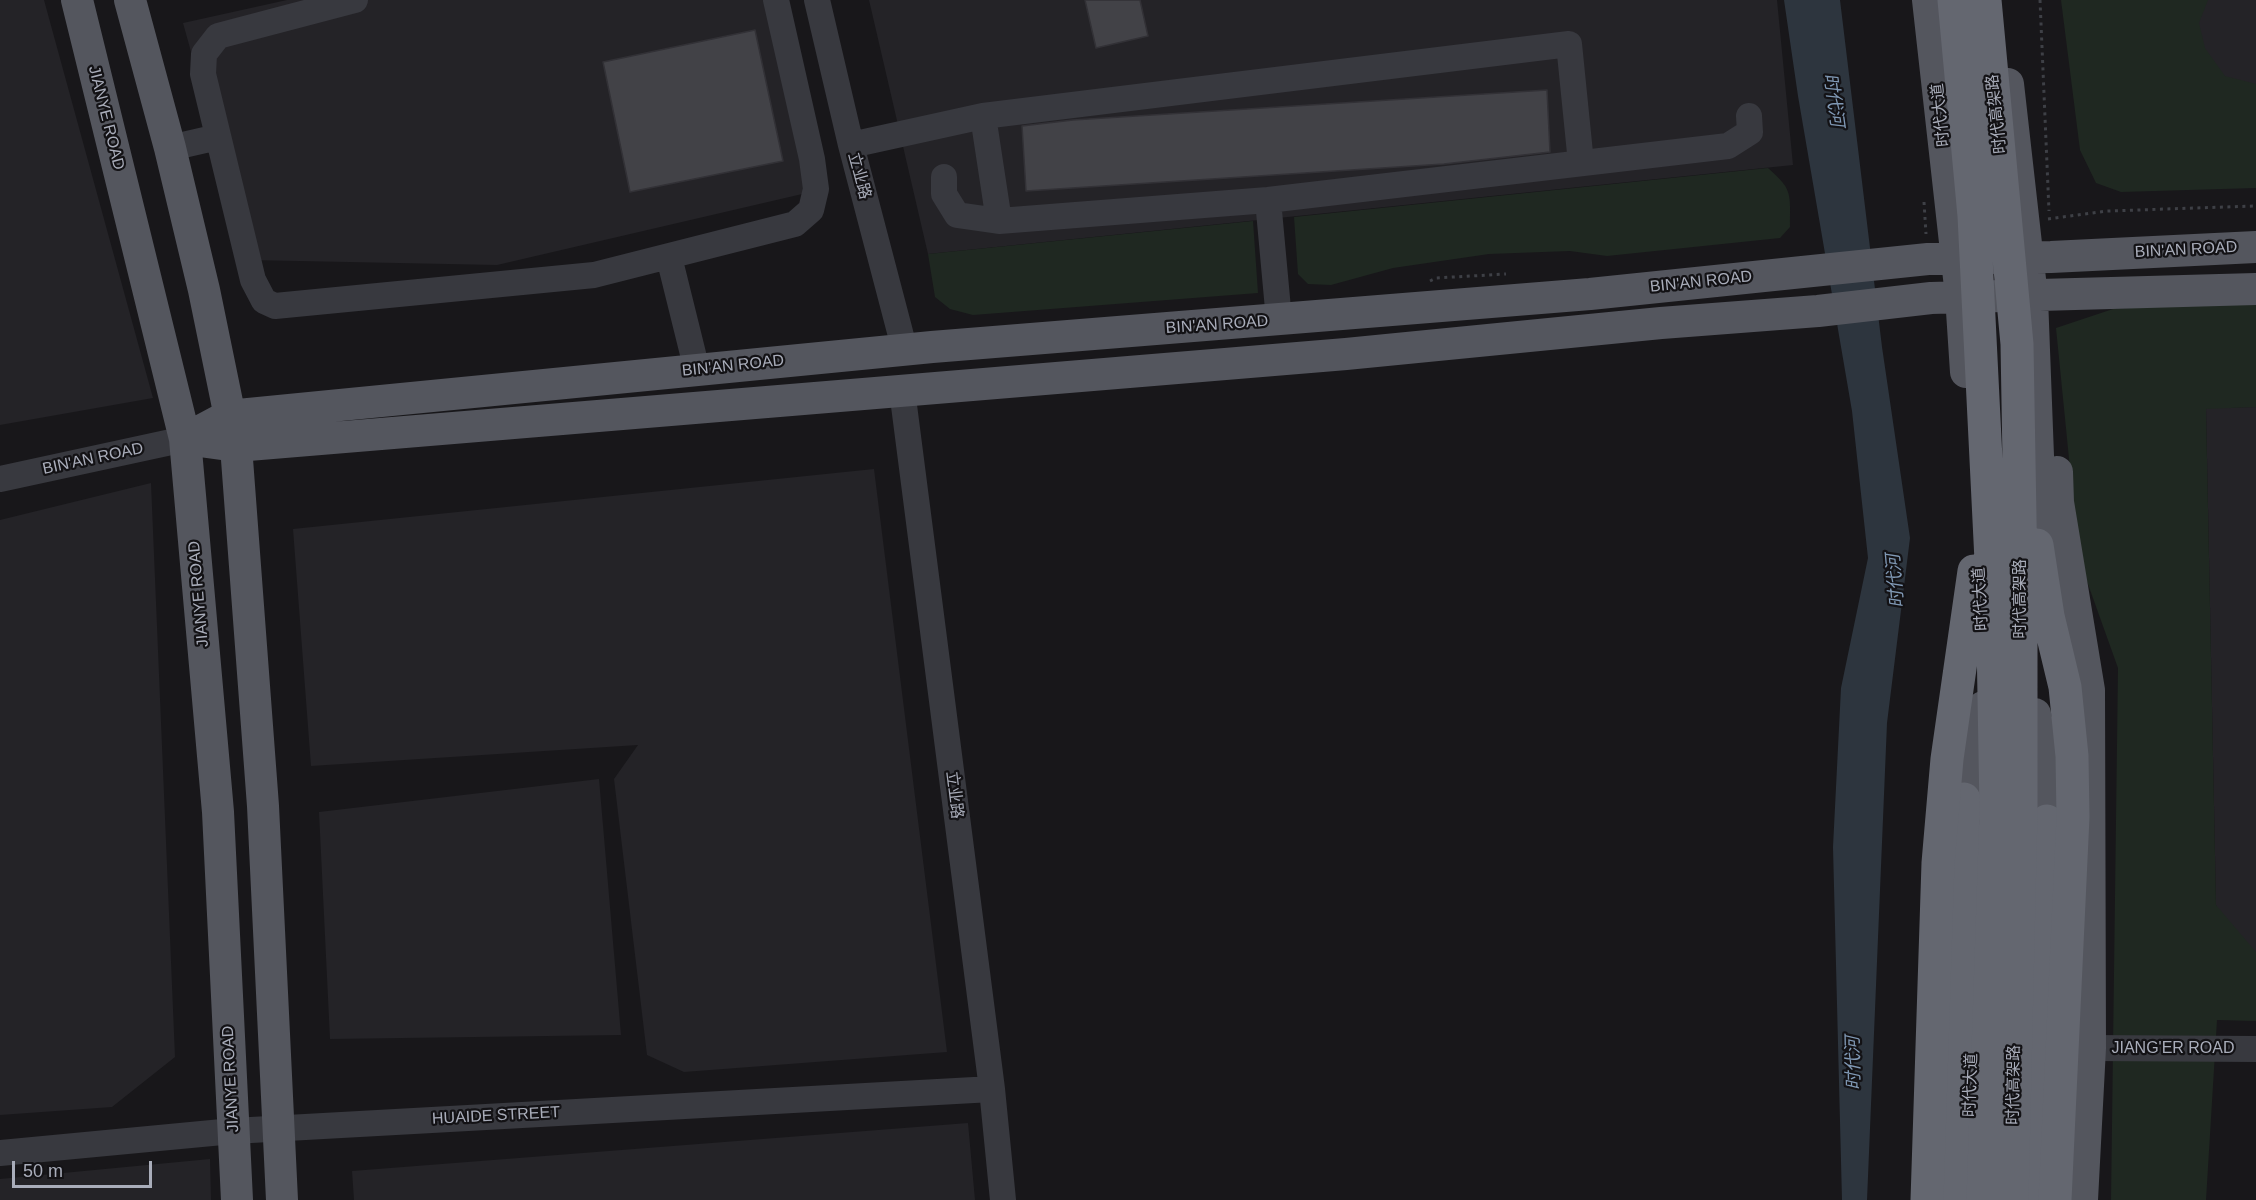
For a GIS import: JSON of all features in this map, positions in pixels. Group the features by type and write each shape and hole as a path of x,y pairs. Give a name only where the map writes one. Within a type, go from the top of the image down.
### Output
{"highway":[{"name":"时代高架路","path":"1954,0 1974,216 1992,581 1996,812 1983,1200"},
{"name":"时代高架路","path":"1985,0 2016,332 2019,429 2021,813 2012,1200"},
{"path":"1927,1200 1938,863 1947,759 1972,597 1985,423"},
{"path":"2019,429 2048,616 2065,687 2072,756 2073,817 2055,1200"},
{"path":"1953,1200 1964,799"},
{"path":"2038,1200 2047,821"}],"main road":[{"name":"JIANYE ROAD","path":"77,0 185,439 218,812 237,1200"},
{"path":"130,0 171,148 204,290 228,416 236,446 263,806 282,1200"},
{"name":"时代大道","path":"1928,0 1961,296 1983,619 1983,707 1967,1200"},
{"path":"1998,0 2039,240 2058,502 2089,690 2090,1048 2082,1200"},
{"name":"BIN'AN ROAD","path":"185,439 228,416 905,351 1590,294 1812,270 1957,258 2039,240 2256,247"},
{"name":"BIN'AN ROAD","path":"185,439 236,446 1346,354 1961,296 2043,297 2256,289"},
{"path":"2024,1200 2043,297"},
{"path":"2036,644 2062,529"},
{"path":"1964,799 1967,761 1983,707"},
{"path":"2035,714 2046,768 2047,821"}],"street":[{"path":"355,0 218,36 204,54 203,74 253,280 264,301 275,306 594,275 778,230 804,218 814,204 816,189 812,159 776,0"},
{"name":"立业路","path":"817,0 851,145 905,351"},
{"path":"851,145 983,116 1569,44 1581,163"},
{"path":"983,116 999,222"},
{"path":"944,177 944,194 957,215 999,222 1268,200 1728,146 1750,132 1749,116"},
{"path":"171,148 218,136"},
{"path":"1268,200 1279,320"},
{"path":"669,257 697,370"},
{"name":"立业路","path":"902,390 992,1089 1003,1200"},
{"name":"BIN'AN ROAD","path":"0,479 185,439"},
{"name":"JIANG'ER ROAD","path":"2090,1048 2256,1049"},
{"name":"HUAIDE STREET","path":"0,1153 278,1128 992,1089"}],"path":[{"path":"2040,0 2039,240 2107,211 2256,206"}],"shaded area":[{"path":"0,0 44,0 153,398 0,425"},
{"path":"287,0 782,0 828,188 497,265 249,260 183,23"},
{"path":"869,0 1777,0 1793,165 928,254"},
{"path":"2061,0 2208,0 2199,23 2205,48 2225,76 2256,84 2256,188 2121,192 2096,183 2080,150"},
{"path":"2166,0 2256,0 2256,136"},
{"path":"1768,168 1786,187 1790,199 1790,227 1780,238 1607,256 1570,251 1489,254 1393,268 1331,285 1308,284 1298,274 1294,217"},
{"path":"1253,221 1258,293 973,315 950,309 935,297 928,254"},
{"path":"2256,301 2256,407 2206,409 2216,905 2256,952 2256,1021 2217,1020 2206,1200 2111,1200 2118,668 2079,559 2056,328 2113,309"},
{"path":"2256,407 2256,1021 2216,905 2206,408"},
{"path":"874,469 947,1052 684,1072 647,1055 614,779 638,745 311,766 293,529"},
{"path":"151,483 175,1057 112,1107 0,1115 0,520"},
{"path":"599,779 621,1035 330,1039 319,812"},
{"path":"968,1123 975,1200 354,1200 352,1171"},
{"path":"210,1159 211,1200 0,1200 0,1179"}],"water":[{"name":"时代河","path":"1784,0 1840,0 1882,347 1910,538 1887,723 1867,1200 1842,1200 1833,847 1841,688 1868,558 1852,411 1798,96"}],"building":[{"path":"1085,0 1140,0 1148,36 1096,48"},
{"path":"755,30 783,161 630,192 603,62"},
{"path":"1547,90 1550,152 1444,164 1026,191 1022,126 1073,120"}]}
